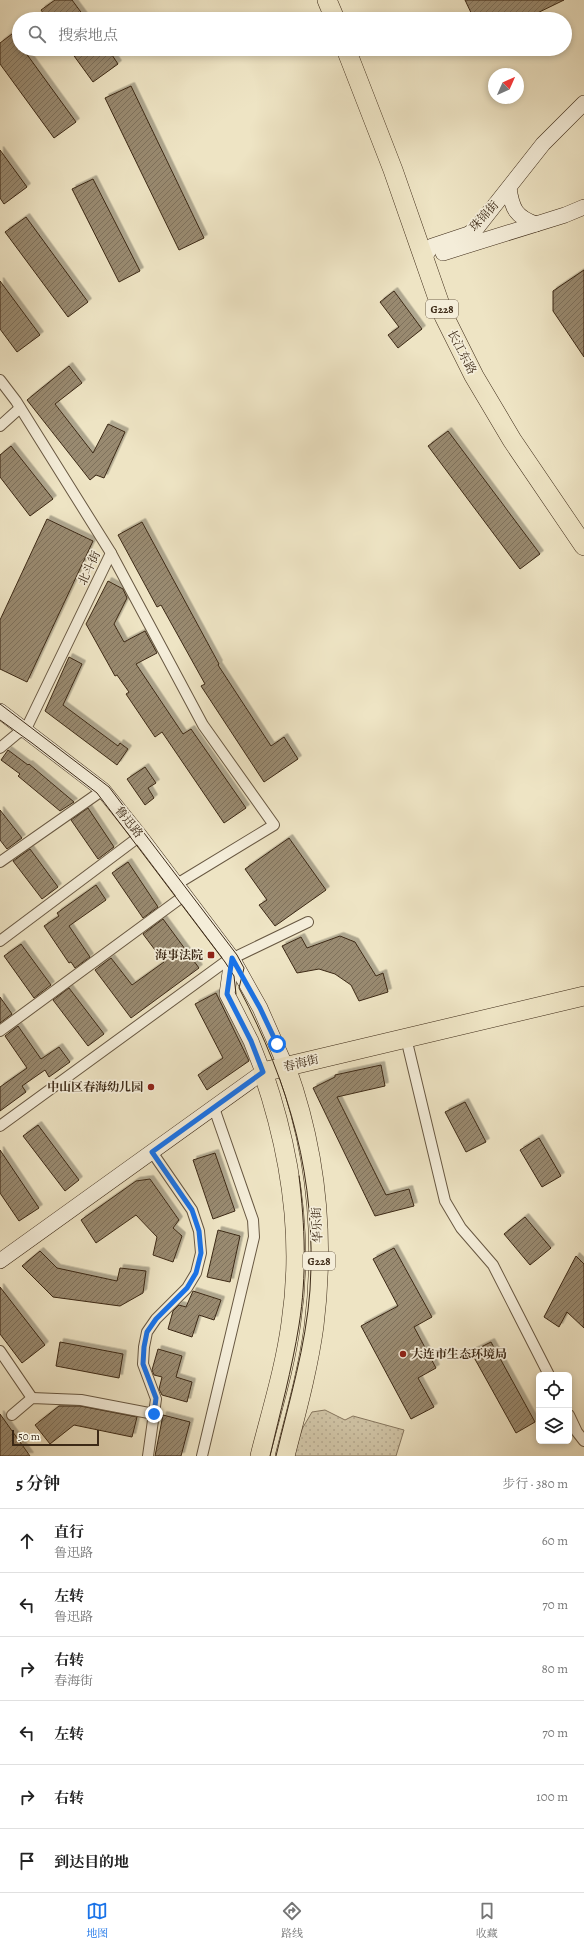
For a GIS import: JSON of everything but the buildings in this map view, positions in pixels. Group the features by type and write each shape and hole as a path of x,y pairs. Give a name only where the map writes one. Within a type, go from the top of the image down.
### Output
{"highway":[{"path":"327,0 332,12"},
{"path":"340,0 345,12"},
{"name":"长江东路","path":"349,56 393,170 456,312 485,370 522,433 584,526"},
{"name":"长江东路","path":"362,56 404,166 430,253 444,316 474,376 512,440 584,546"},
{"name":"春海街","path":"263,1072 584,996"},
{"name":"华乐街","path":"285,1456 313,1334 318,1292 319,1257 316,1190 311,1157 296,1095 286,1067"},
{"name":"华乐街","path":"260,1456 285,1358 295,1290 296,1255 293,1200 288,1161 273,1101 263,1072"}],"main road":[{"name":"珠锦街","path":"430,253 476,229 543,144 584,103"},
{"path":"509,188 511,201 515,211 524,220 536,224"},
{"name":"珠锦街","path":"430,253 536,224 584,207"},
{"name":"鲁迅路","path":"0,711 103,790 140,836 232,958 260,1008 286,1067"},
{"path":"232,958 227,994 251,1041 263,1072"},
{"name":"春海街","path":"0,1261 263,1072"}],"street":[{"name":"北斗街","path":"0,380 20,408 111,553 25,731"},
{"path":"0,426 20,408"},
{"path":"0,1031 181,889 274,825 203,725 111,553"},
{"path":"0,748 18,733 25,731"},
{"path":"0,862 103,790"},
{"path":"0,941 140,836"},
{"path":"0,1126 232,958 308,922"},
{"path":"406,1038 445,1201 461,1228 493,1265 547,1372"},
{"path":"202,1456 254,1237 253,1220 214,1108"},
{"path":"148,1456 156,1398 143,1364 147,1332 156,1319 187,1288 196,1273 201,1253 199,1231 192,1210 152,1152"},
{"path":"0,1351 32,1398"},
{"path":"12,1415 32,1398 81,1400 154,1414"},
{"path":"572,1421 577,1432 584,1441"}],"shaded area":[{"path":"325,1410 345,1420 353,1416 404,1430 396,1456 294,1456 302,1429 312,1412"}],"tram line":[{"path":"0,704 109,787 237,955 244,968 239,988 273,1060 286,1097 304,1171 309,1210 311,1249 308,1311 301,1353 276,1456"},
{"path":"0,720 97,793 225,962 234,976 236,994"},
{"path":"270,1456 286,1391 302,1307 304,1250 303,1213 299,1176"}],"place":[{"name":"海事法院","path":"211,955"},
{"name":"中山区春海幼儿园","path":"151,1087"},
{"name":"大连市生态环境局","path":"403,1354"}],"route":[{"path":"154,1414 156,1398 143,1364 147,1332 156,1319 187,1288 196,1273 201,1253 199,1231 192,1210 152,1152 263,1072 251,1041 227,994 232,958 260,1008 277,1044"}]}
